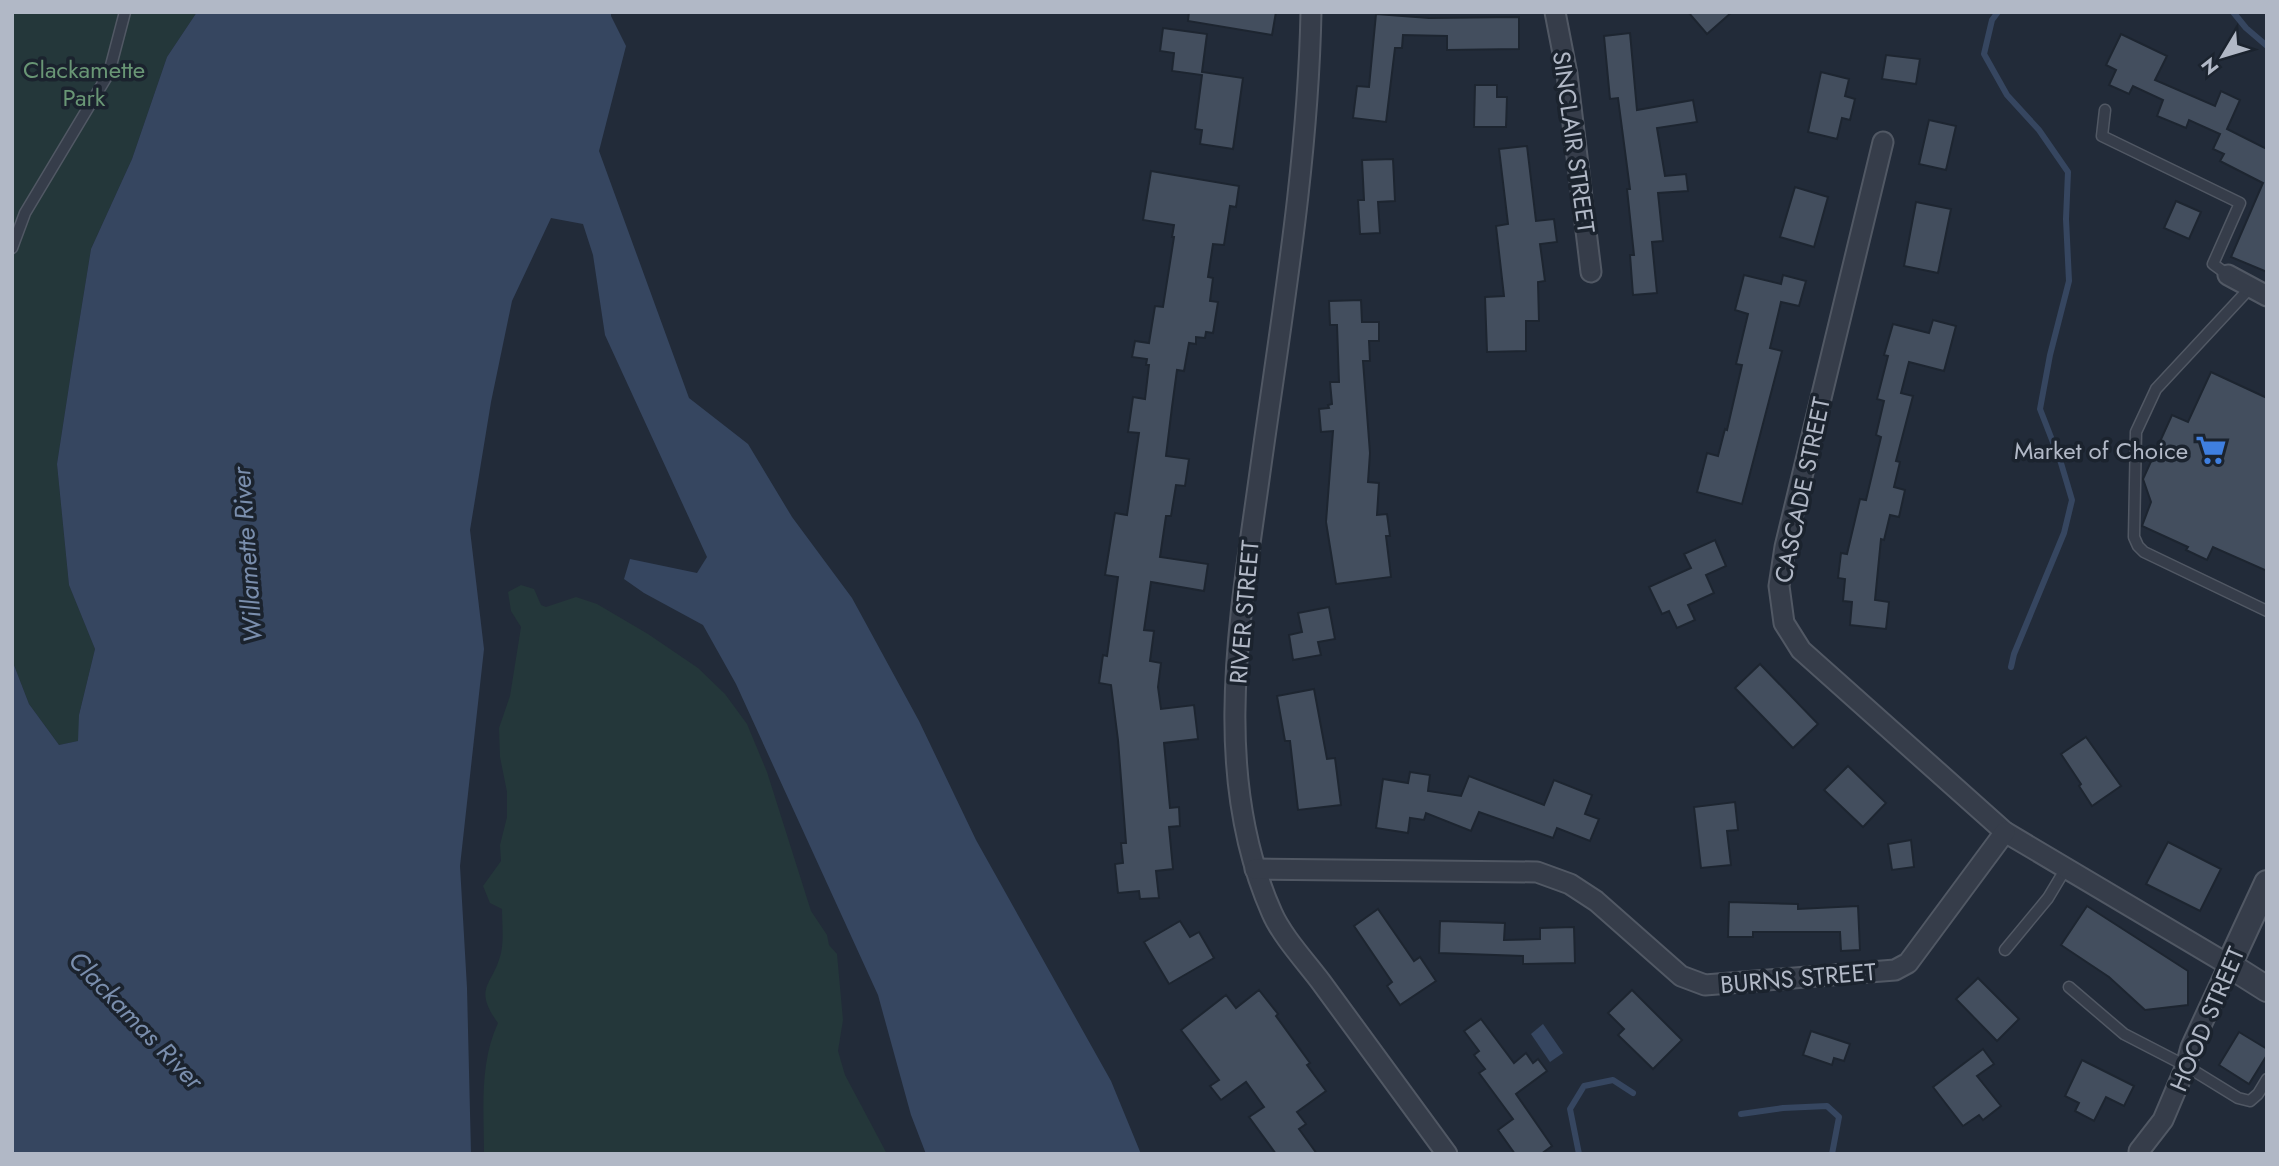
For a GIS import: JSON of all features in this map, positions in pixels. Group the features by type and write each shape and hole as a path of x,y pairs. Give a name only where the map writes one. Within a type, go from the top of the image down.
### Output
{"street":[{"name":"RIVER STREET","path":"1311,12 1310,86 1297,205 1241,609 1236,765 1243,821 1255,869 1274,917 1447,1154"},
{"name":"SINCLAIR STREET","path":"1555,12 1567,74 1591,272"},
{"name":"CASCADE STREET","path":"1883,142 1785,547 1779,586 1784,623 1801,650 2006,832"},
{"path":"2228,275 2258,292"},
{"name":"BURNS STREET","path":"1255,869 1537,872 1570,884 1597,901 1681,976 1705,985 1895,970 1908,963 2006,832"},
{"path":"2006,832 2267,989"},
{"name":"HOOD STREET","path":"2139,1151 2163,1120 2186,1066 2191,1047 2267,883"}],"lane":[{"path":"12,248 25,213 109,73 125,12"},
{"path":"2105,110 2102,136 2240,203 2213,264 2228,275"},
{"path":"2258,292 2156,389 2136,432 2134,537 2137,546 2144,552 2267,611"},
{"path":"2005,950 2048,898 2066,868"},
{"path":"2068,987 2124,1034 2238,1097 2249,1101 2258,1094 2267,1079"}],"green space":[{"name":"Clackamette Park","path":"12,12 197,12 167,57 132,159 91,249 57,464 69,585 95,649 79,715 79,741 59,745 29,704 12,660"},
{"path":"521,585 534,589 541,605 546,607 576,597 597,604 648,634 698,668 725,694 747,724 767,772 811,911 827,935 829,945 837,954 843,1020 838,1051 845,1075 887,1154 484,1154 485,1071 498,1023 490,1011 485,994 498,964 503,931 502,909 490,903 483,886 501,861 500,845 507,817 507,792 500,757 499,728 510,696 521,627 511,611 508,592"}],"water":[{"path":"197,12 611,12 626,46 599,151 689,398 748,444 792,517 852,598 919,721 976,840 1111,1081 1141,1154 926,1154 911,1115 878,995 736,684 703,625 624,579 630,559 697,573 707,557 605,335 593,255 583,224 551,218 512,301 491,402 470,530 484,649 460,866 467,988 471,1154 12,1154 12,660 29,704 59,745 78,741 79,715 95,649 69,585 57,464 91,249 132,159 167,57"},
{"path":"1543,1024 1563,1053 1550,1062 1531,1034"}],"building":[{"path":"1189,12 1276,12 1272,35 1188,21"},
{"path":"1688,12 1732,12 1707,34"},
{"path":"1376,14 1429,18 1519,17 1519,49 1447,50 1447,36 1403,35 1402,48 1395,48 1386,122 1353,118 1357,86 1369,87"},
{"path":"1163,28 1207,34 1202,72 1243,78 1233,149 1200,144 1202,130 1195,129 1202,75 1172,71 1174,53 1160,51"},
{"path":"1630,33 1637,110 1693,100 1697,122 1657,128 1665,176 1686,174 1688,191 1658,193 1663,241 1652,242 1657,293 1633,295 1630,255 1634,255 1627,189 1630,189 1618,98 1610,99 1604,36"},
{"path":"2121,34 2167,56 2155,80 2215,106 2221,91 2240,100 2227,129 2267,149 2267,272 2231,257 2263,183 2220,161 2224,154 2213,149 2220,134 2189,120 2186,128 2157,116 2163,100 2133,86 2129,94 2109,85 2116,70 2106,65"},
{"path":"1886,55 1920,59 1916,84 1882,79"},
{"path":"1821,72 1849,79 1845,96 1855,99 1850,120 1842,118 1837,139 1808,132"},
{"path":"1475,85 1497,85 1497,97 1507,97 1506,127 1474,127"},
{"path":"1929,120 1956,126 1946,170 1919,164"},
{"path":"1527,146 1536,221 1554,219 1557,242 1540,244 1545,281 1538,282 1539,321 1526,321 1526,351 1487,352 1485,297 1504,296 1496,226 1508,224 1499,149"},
{"path":"1393,159 1395,201 1378,202 1380,233 1360,234 1358,200 1364,200 1362,160"},
{"path":"1151,171 1239,186 1236,207 1230,206 1224,245 1213,244 1208,277 1213,278 1210,301 1218,302 1213,333 1206,332 1205,338 1196,337 1196,344 1189,343 1184,371 1177,370 1166,456 1189,459 1185,486 1176,485 1171,516 1166,516 1160,557 1208,564 1204,591 1151,582 1144,630 1154,631 1150,661 1161,663 1158,687 1161,709 1194,705 1198,739 1164,743 1170,808 1179,807 1180,826 1169,827 1173,869 1156,871 1159,898 1140,899 1139,891 1118,893 1115,864 1123,863 1121,843 1126,843 1118,740 1111,685 1099,683 1103,655 1107,656 1118,577 1105,575 1115,513 1127,515 1139,433 1128,432 1133,397 1145,399 1149,365 1146,365 1147,359 1132,357 1135,341 1149,343 1155,306 1163,307 1174,237 1174,225 1143,220"},
{"path":"1795,187 1828,197 1814,247 1780,237"},
{"path":"2176,201 2201,212 2189,239 2164,228"},
{"path":"1916,202 1951,209 1938,273 1904,266"},
{"path":"1744,275 1781,284 1783,275 1806,281 1799,306 1781,302 1770,348 1782,351 1742,504 1697,492 1707,453 1718,456 1742,365 1736,364 1748,314 1735,310"},
{"path":"1361,300 1362,322 1379,322 1379,341 1369,341 1370,361 1363,361 1370,453 1368,482 1379,483 1377,515 1387,514 1390,536 1386,536 1391,577 1336,584 1326,522 1333,431 1321,432 1319,409 1329,408 1328,405 1332,404 1330,382 1339,382 1337,325 1330,325 1329,301"},
{"path":"1933,320 1956,326 1944,371 1909,362 1901,393 1913,396 1896,461 1900,462 1894,487 1905,490 1899,517 1890,515 1884,540 1881,539 1875,600 1889,602 1886,629 1850,625 1852,602 1843,601 1845,579 1838,578 1841,553 1847,554 1860,499 1866,500 1881,437 1876,435 1884,401 1877,399 1888,356 1884,355 1893,324 1929,333"},
{"name":"Market of Choice","path":"2211,372 2267,398 2267,571 2213,547 2207,560 2186,550 2188,547 2142,526 2151,502 2143,479 2172,415 2188,422"},
{"path":"1715,540 1726,566 1706,575 1714,593 1688,605 1695,620 1677,628 1669,611 1662,614 1649,587 1691,568 1684,554"},
{"path":"1329,607 1335,639 1318,642 1321,655 1293,660 1289,635 1302,632 1298,613"},
{"path":"1760,664 1818,724 1793,748 1735,688"},
{"path":"1314,689 1327,759 1335,758 1341,805 1298,810 1290,741 1285,741 1277,696"},
{"path":"2086,737 2121,786 2092,806 2061,754"},
{"path":"1848,766 1886,803 1863,827 1824,790"},
{"path":"1410,772 1430,775 1428,791 1461,796 1469,776 1544,805 1554,780 1592,795 1585,814 1599,819 1590,841 1557,828 1553,838 1479,812 1471,831 1426,813 1424,820 1410,818 1408,833 1376,828 1383,779 1408,783"},
{"path":"1735,802 1738,830 1727,831 1731,865 1701,868 1694,807"},
{"path":"1911,840 1914,867 1892,870 1888,844"},
{"path":"2168,842 2221,869 2200,911 2146,884"},
{"path":"1729,902 1798,904 1798,909 1858,906 1860,950 1841,951 1840,932 1753,932 1753,937 1728,937"},
{"path":"2087,906 2188,971 2188,1005 2145,1010 2109,977 2061,945"},
{"path":"1378,909 1414,961 1420,957 1436,981 1400,1005 1387,986 1392,982 1354,926"},
{"path":"1180,921 1190,937 1199,932 1214,958 1169,984 1144,942"},
{"path":"1440,921 1505,923 1504,940 1540,939 1540,928 1574,927 1575,963 1523,964 1523,956 1439,953"},
{"path":"1978,978 2019,1019 1997,1041 1956,999"},
{"path":"1259,990 1278,1014 1276,1016 1310,1063 1307,1065 1326,1091 1297,1112 1306,1124 1299,1129 1317,1154 1276,1154 1249,1117 1264,1107 1246,1082 1221,1100 1210,1086 1219,1080 1181,1030 1226,995 1236,1008"},
{"path":"1632,990 1682,1040 1653,1069 1618,1035 1624,1029 1608,1013"},
{"path":"1481,1019 1514,1063 1526,1053 1533,1063 1538,1059 1547,1071 1516,1094 1552,1146 1541,1154 1515,1154 1498,1130 1513,1119 1479,1073 1485,1069 1474,1055 1479,1051 1464,1031"},
{"path":"1811,1031 1850,1044 1844,1061 1834,1058 1832,1065 1803,1055"},
{"path":"2239,1032 2267,1049 2267,1055 2249,1084 2219,1065"},
{"path":"1983,1049 1994,1064 1977,1076 2001,1106 1983,1120 1979,1115 1963,1126 1933,1087"},
{"path":"2082,1060 2134,1086 2124,1106 2106,1097 2094,1121 2075,1111 2079,1103 2065,1096"}],"waterway":[{"path":"1998,12 1992,20 1984,54 2007,95 2039,130 2068,172 2066,219 2069,281 2050,355 2040,409 2072,500 2064,533 2011,667"},
{"path":"2233,12 2246,28 2267,46"},
{"path":"1579,1154 1570,1109 1584,1086 1613,1080 1633,1093"},
{"path":"1741,1114 1827,1106 1839,1117 1832,1154"}],"place":[{"name":"Market of Choice","path":"2211,450"}],"water label":[{"name":"Willamette River","path":"247,555"},
{"name":"Clackamas River","path":"136,1020"}]}
